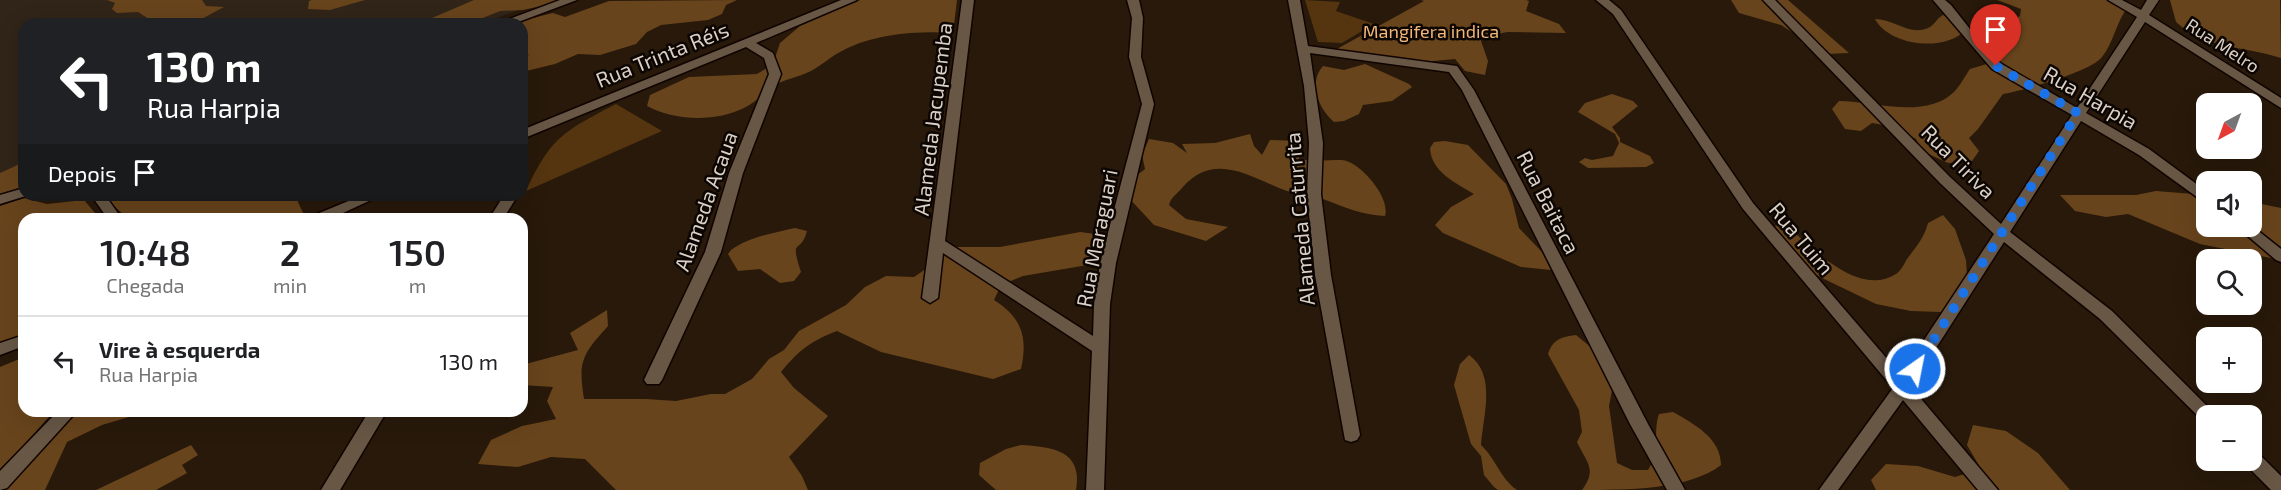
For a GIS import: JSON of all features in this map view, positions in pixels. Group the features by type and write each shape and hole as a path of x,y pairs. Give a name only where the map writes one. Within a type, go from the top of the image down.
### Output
{"street":[{"path":"519,18 571,0"},
{"name":"Rua Trinta Réis","path":"528,133 851,0"},
{"name":"Alameda Jacupemba","path":"930,298 968,0"},
{"name":"Rua Maraguari","path":"1095,490 1099,348 1108,263 1148,104 1146,86 1135,57 1140,21 1133,0"},
{"name":"Alameda Caturrita","path":"1294,0 1304,49 1316,143 1314,194 1323,275 1351,435"},
{"name":"Rua Tuim","path":"1602,0 1617,12 1748,206 1989,490"},
{"name":"Rua Tiriva","path":"1769,0 1945,180 2002,234 2106,315 2197,405"},
{"name":"Rua Harpia","path":"1939,0 1957,16 1984,57 2144,152 2196,190"},
{"name":"Rua Melro","path":"2114,0 2142,15 2281,104"},
{"path":"1828,490 1902,388 2153,0"},
{"name":"Alameda Acaua","path":"653,380 713,252 736,173 775,74 769,56 748,43"},
{"name":"Rua Baitaca","path":"1304,49 1454,69 1468,90 1634,414 1676,490"},
{"path":"0,200 18,194"},
{"path":"332,213 360,201"},
{"path":"2256,237 2281,257"},
{"name":"Alameda Jacupemba","path":"938,243 1099,348"},
{"path":"0,349 18,342"},
{"path":"0,483 62,417"},
{"path":"330,490 374,417"},
{"path":"2262,469 2281,488"}],"shaded area":[{"path":"0,0 549,0 496,18 18,18 18,184 0,190"},
{"path":"1305,0 1340,2 1336,11 1374,24 1342,43 1318,42"},
{"path":"616,104 662,131 528,190 543,158 561,137 584,121"}],"green space":[{"path":"107,0 202,0 206,6 224,7 203,18 147,18 138,12 117,13 112,9 115,3"},
{"path":"365,0 330,10 308,9 309,1"},
{"path":"474,0 568,0 523,10 500,11 483,18 432,18"},
{"path":"737,0 726,5 722,14 708,20 661,25 647,32 636,44 600,55 578,54 555,64 528,71 528,19 553,13 565,17 609,1"},
{"path":"860,0 957,0 953,33 901,34 862,42 840,52 811,71 773,86 744,108 721,116 683,117 670,115 647,106 650,95 689,77 757,74 773,64 780,43 800,26"},
{"name":"Mangifera indica","path":"1421,0 1526,0 1529,1 1526,11 1559,24 1566,33 1507,32 1480,38 1488,61 1485,75 1465,71 1455,59 1422,62 1335,50 1424,1"},
{"path":"1731,0 1788,0 1849,53 1826,54 1803,44 1795,34 1781,25 1739,13"},
{"path":"1997,0 2125,0 2128,7 2106,51 2096,62 2056,80 2003,94 1969,138 1979,151 1972,161 1948,163 1922,151 1916,139 1895,127 1872,123 1861,131 1845,129 1832,109 1839,101 1898,107 1929,105 1954,92 1970,69 2000,60 1978,34 2020,16 2021,9"},
{"path":"2170,0 2280,0 2281,58 2212,42 2188,31 2176,22"},
{"path":"1943,15 1953,19 1962,30 1961,34 1952,39 1928,44 1915,43 1891,35 1875,19 1908,29 1921,30 1930,27"},
{"path":"1365,64 1412,87 1392,101 1363,105 1359,114 1344,121 1334,122 1323,110 1317,95 1316,80 1319,73 1323,66 1344,70"},
{"path":"1612,94 1633,101 1638,106 1612,127 1620,138 1620,142 1650,156 1654,163 1646,167 1588,168 1579,162 1585,158 1592,160 1613,156 1619,143 1615,134 1578,112 1585,103"},
{"path":"1250,134 1254,146 1262,155 1270,140 1302,141 1299,159 1342,160 1357,166 1379,190 1386,208 1385,216 1361,212 1287,191 1247,174 1220,169 1207,171 1195,177 1174,196 1169,205 1186,219 1228,227 1206,241 1154,225 1128,197 1136,176 1145,169 1142,155 1149,139 1173,143 1187,153 1182,144 1215,143"},
{"path":"1445,141 1468,145 1506,184 1519,228 1542,252 1551,270 1521,267 1443,233 1435,225 1451,207 1474,194 1452,181 1435,164 1430,148 1434,142"},
{"path":"18,165 18,191 0,197 0,173"},
{"path":"2156,191 2196,194 2196,237 2262,237 2262,204 2281,208 2281,260 2262,256 2262,249 2225,249 2200,244 2128,214 2106,217 2075,211 2060,195 2136,195"},
{"path":"18,200 47,204 85,201 95,213 18,213 18,337 0,344 0,206"},
{"path":"297,201 303,213 122,213 109,202"},
{"path":"1943,215 1955,229 1966,260 1967,276 1956,301 1941,312 1911,311 1876,304 1820,277 1797,263 1772,227 1785,223 1821,256 1851,275 1867,280 1882,280 1899,271 1922,238 1928,223"},
{"path":"795,228 807,231 796,250 801,272 794,281 780,283 760,269 738,271 728,254 731,250 753,239"},
{"path":"1080,232 1111,236 1105,262 1023,276 1001,285 994,300 1011,314 1021,329 1024,347 1021,369 993,379 881,352 837,331 806,347 781,372 794,388 828,416 789,457 808,490 616,490 585,459 551,457 518,467 478,464 491,440 522,426 556,419 547,401 553,387 528,385 528,363 578,350 570,333 607,310 608,326 592,344 584,359 582,376 584,399 676,401 711,394 725,394 752,379 769,359 784,350 799,331 846,305 865,287 886,276 914,277 933,264 947,247 1000,247"},
{"path":"1576,335 1599,354 1613,385 1609,406 1617,463 1632,470 1648,470 1655,455 1659,414 1673,412 1705,433 1720,455 1721,465 1708,473 1674,484 1636,489 1582,490 1587,483 1590,471 1577,442 1582,432 1579,410 1548,354 1552,345 1558,340"},
{"path":"1469,355 1478,363 1486,385 1481,445 1506,480 1517,490 1498,490 1494,487 1484,475 1481,456 1471,444 1454,385 1460,364"},
{"path":"18,360 18,417 49,417 0,472 0,367"},
{"path":"64,417 129,417 102,425 67,442 45,490 0,490 0,487"},
{"path":"1973,425 2006,431 2038,453 2070,490 1876,490 1871,480 1886,464 1918,466 1955,477 1981,469 1967,445"},
{"path":"191,445 198,455 182,465 187,473 156,490 96,490"},
{"path":"1021,445 1044,447 1063,453 1075,466 1076,490 996,490 979,475 980,463 1006,449"}],"route":[{"path":"1915,369 2078,113 1996,66"}]}
